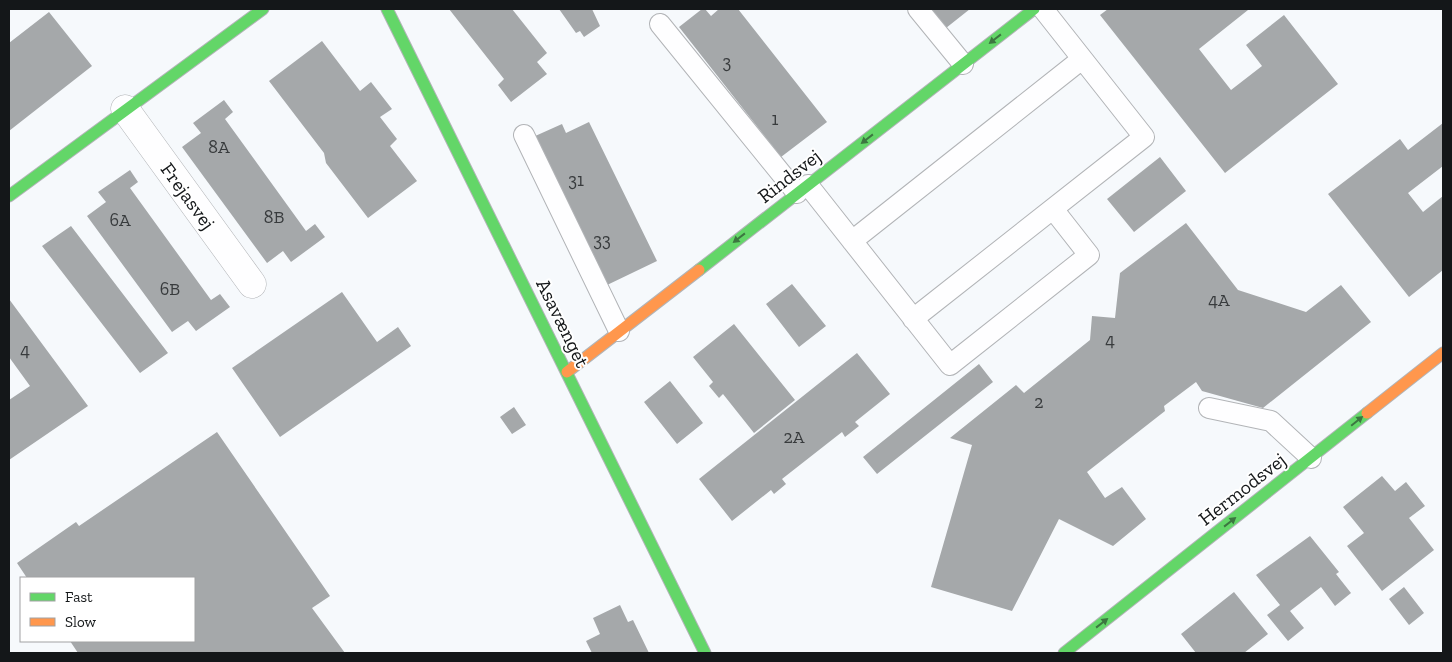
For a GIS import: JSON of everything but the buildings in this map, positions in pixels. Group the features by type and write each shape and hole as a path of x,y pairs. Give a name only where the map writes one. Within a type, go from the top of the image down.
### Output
{"street":[{"path":"9,196 262,9"},
{"name":"Asavænget","path":"387,9 705,653"},
{"name":"Rindsvej","path":"567,372 1034,9"},
{"name":"Frejasvej","path":"125,109 252,284"},
{"name":"Hermodsvej","path":"1064,653 1443,353"}],"lane":[{"path":"918,9 963,64"},
{"path":"913,318 1144,137 1043,9"},
{"path":"660,24 802,189 852,241 950,365 1089,255 1053,208"},
{"path":"852,241 1082,59"},
{"path":"524,135 619,331"},
{"path":"1209,408 1271,421 1311,458"}],"traffic: fast":[{"path":"9,196 263,9"},
{"path":"387,9 705,653"},
{"path":"699,270 1034,9"},
{"path":"1064,653 1367,413"}],"traffic: slow":[{"path":"567,372 699,270"},
{"path":"1367,413 1443,353"}]}
